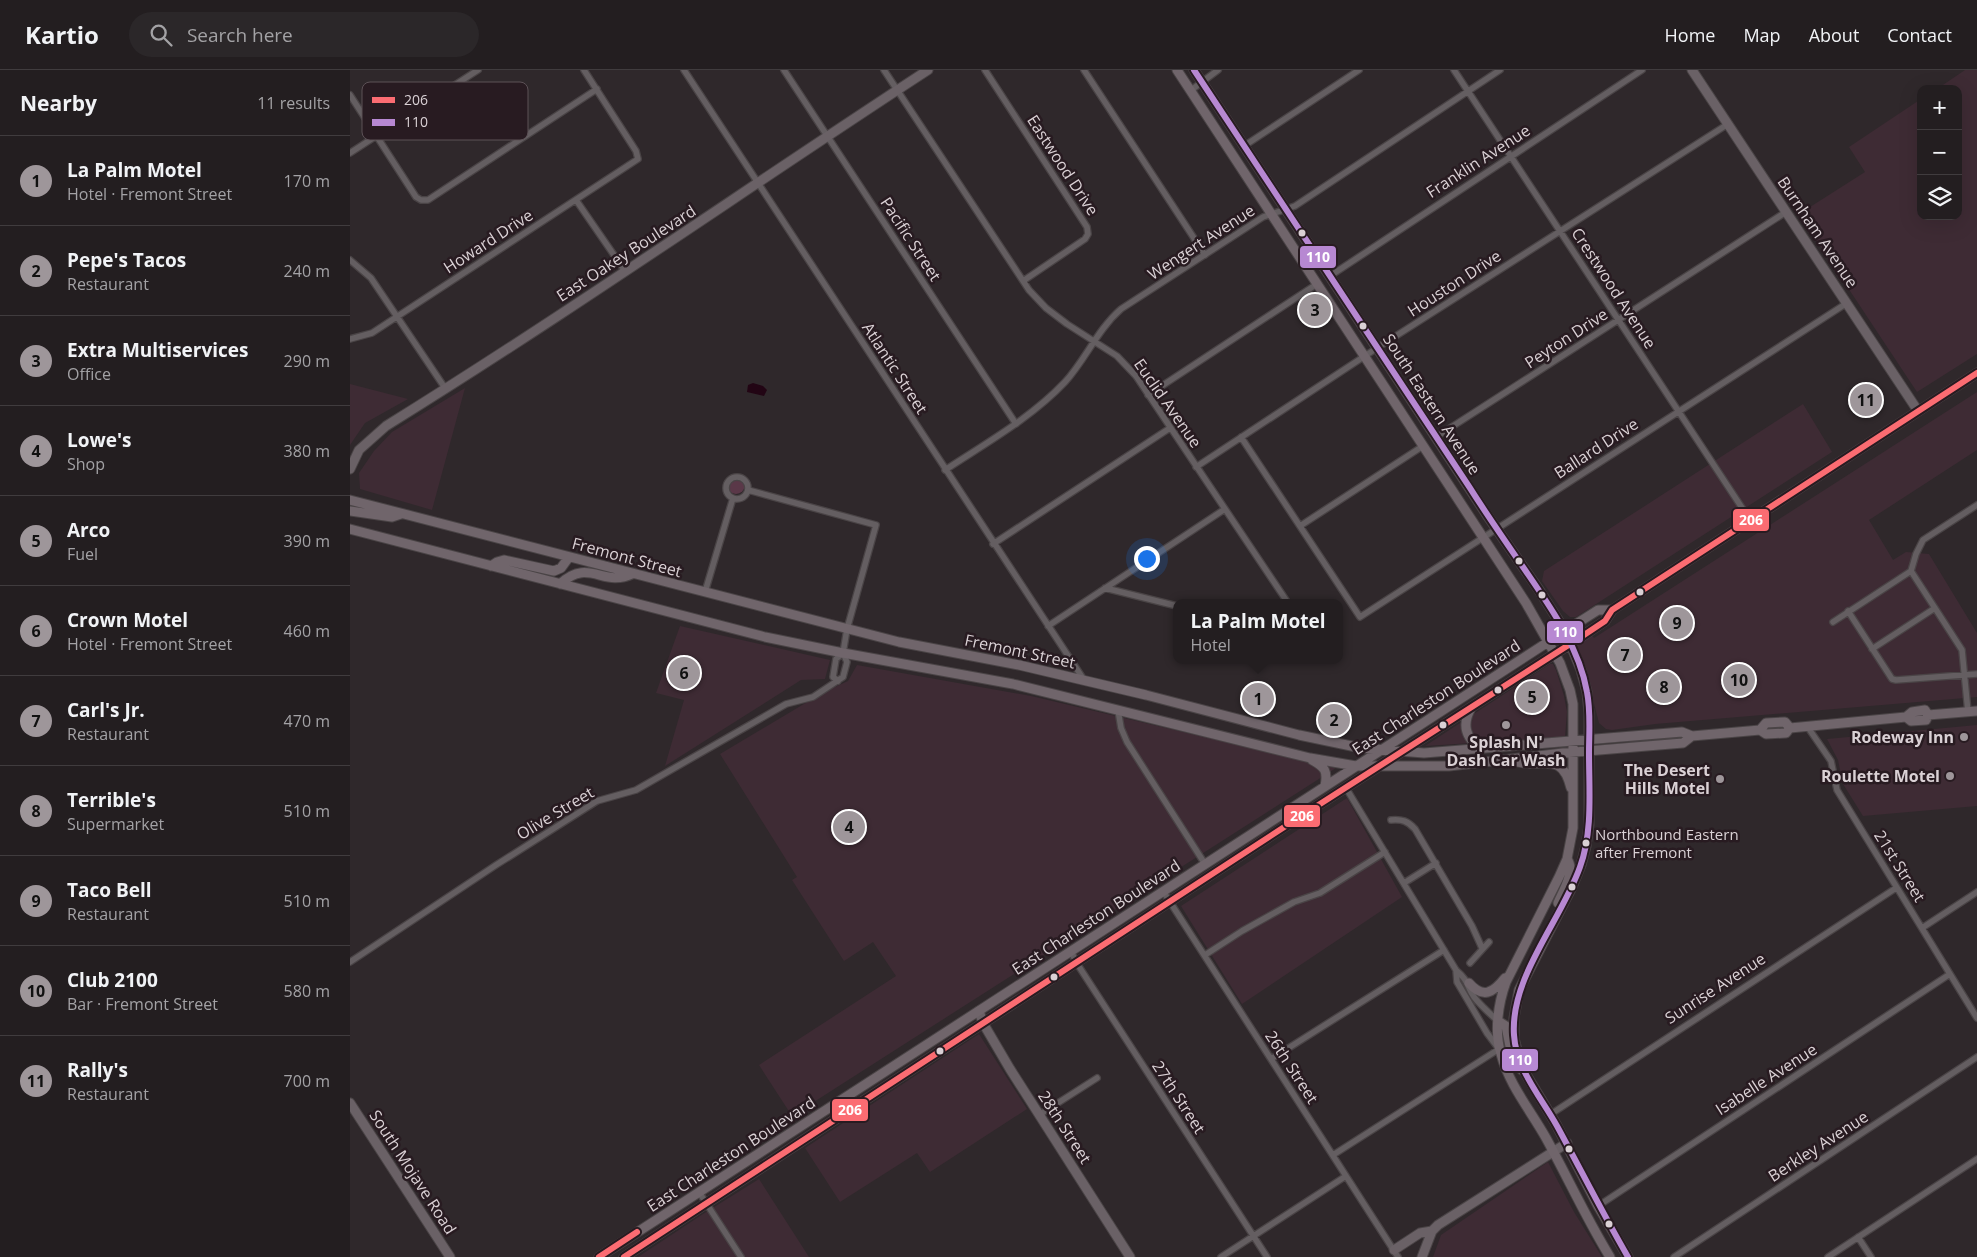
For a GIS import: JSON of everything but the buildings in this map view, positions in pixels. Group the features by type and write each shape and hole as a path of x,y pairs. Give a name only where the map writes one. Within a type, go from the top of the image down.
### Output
{"main road":[{"name":"South Eastern Avenue","path":"1177,70 1483,537 1555,653 1572,696 1574,800 1572,838 1567,859"},
{"name":"South Eastern Avenue","path":"1194,70 1496,529 1530,577 1571,643 1587,692 1589,707 1589,825 1586,846 1577,875 1547,935"},
{"name":"East Charleston Boulevard","path":"624,1257 1076,962 1605,621 1612,610 1977,373"},
{"name":"Fremont Street","path":"350,500 899,642 1019,665 1299,735 1380,750 1424,753 1480,748 1573,746 1682,732 1692,736 1760,730 1766,734 1786,733 1790,728 1906,717 1912,712 1925,710 1928,715 1973,711"},
{"path":"350,511 392,517 401,514"},
{"name":"Fremont Street","path":"350,529 765,637 1013,684 1310,758 1356,766 1450,766 1511,760 1573,746"},
{"path":"491,566 504,560 554,571 561,568 569,557"},
{"path":"560,584 577,572 584,571 616,579 632,574"},
{"name":"East Charleston Boulevard","path":"599,1257 1565,631 1598,610 1612,610"},
{"path":"1471,708 1465,725 1470,738 1480,748"},
{"path":"1310,758 1325,771 1327,776 1325,786"},
{"path":"1511,760 1522,763 1548,762 1559,767 1568,780 1574,800"},
{"path":"1527,1076 1516,1047 1514,1030 1515,1007 1520,990 1547,935 1569,876 1570,867 1567,859"},
{"path":"1567,859 1510,972 1502,992 1498,1020 1499,1049 1511,1080 1553,1152 1582,1210 1610,1257"},
{"path":"1469,983 1479,992 1489,992 1497,987 1510,972"},
{"path":"1498,1020 1506,1026 1513,1061 1527,1076 1551,1114 1598,1206 1628,1257"},
{"path":"829,1108 856,1106 867,1083"}],"street":[{"path":"459,82 478,70"},
{"path":"528,134 597,89 584,70"},
{"name":"Atlantic Street","path":"684,70 993,544 1084,680"},
{"name":"Pacific Street","path":"784,70 1016,424"},
{"name":"Euclid Avenue","path":"884,70 1023,281 1046,308 1117,356 1136,376 1285,599"},
{"name":"East Oakey Boulevard","path":"350,469 359,450 386,426 759,184 827,136 928,70"},
{"name":"Eastwood Drive","path":"985,70 1087,227 1088,234 1085,239 1023,281"},
{"path":"1084,70 1205,255"},
{"path":"1190,91 1218,70"},
{"path":"1244,146 1358,70"},
{"name":"Crestwood Avenue","path":"1454,70 1750,520"},
{"name":"Wengert Avenue","path":"945,470 1016,424 1046,400 1066,381 1109,320 1121,309 1263,217 1286,209 1307,198 1500,70"},
{"name":"Franklin Avenue","path":"1330,276 1642,70"},
{"name":"Burnham Avenue","path":"1692,70 1918,411"},
{"name":"Howard Drive","path":"350,339 372,333 638,159 636,151 597,89"},
{"path":"350,95 362,114"},
{"name":"Houston Drive","path":"1196,467 1364,356 1728,124"},
{"path":"350,153 370,140"},
{"path":"379,140 416,197 421,200 428,200 519,140"},
{"path":"576,200 625,271"},
{"name":"Peyton Drive","path":"1436,437 1786,212"},
{"path":"350,260 371,278 445,388"},
{"path":"1148,395 1317,284"},
{"name":"Ballard Drive","path":"1300,526 1360,616 1847,303"},
{"path":"993,544 1170,428"},
{"path":"1241,437 1300,526 1423,446"},
{"path":"737,477 744,479 748,490 741,498 733,498 728,493 726,486 730,480 737,477"},
{"path":"748,490 876,525 847,629 843,653 846,662 843,677 838,681 833,676 836,659 843,653"},
{"path":"704,592 733,498"},
{"path":"1833,622 1911,571 1923,540 1977,505"},
{"path":"1048,626 1225,509"},
{"path":"1911,571 1962,650 1973,711"},
{"path":"1105,588 1173,605"},
{"path":"1872,649 1935,608"},
{"path":"1848,611 1892,679 1977,674"},
{"name":"Olive Street","path":"350,962 496,865 597,801 636,790 786,704 813,697 838,681"},
{"path":"1118,710 1126,742 1206,864"},
{"name":"21st Street","path":"1807,726 1831,761 1837,790 1977,1018"},
{"path":"1346,788 1456,970 1465,977 1469,983 1469,989 1478,1001 1498,1020"},
{"path":"1391,820 1403,820 1410,823 1436,863 1472,926 1482,948"},
{"path":"1205,955 1242,931 1294,902 1320,893 1385,852"},
{"path":"1404,883 1436,863"},
{"name":"Sunrise Avenue","path":"1551,1114 1896,888"},
{"name":"26th Street","path":"1163,891 1396,1254"},
{"path":"1922,928 1977,892"},
{"path":"1470,963 1489,942"},
{"path":"1271,1058 1444,950"},
{"name":"27th Street","path":"1071,951 1076,962 1267,1257"},
{"path":"1333,1155 1499,1049 1487,1033 1457,982 1456,970"},
{"name":"Isabelle Avenue","path":"1598,1206 1950,974"},
{"name":"28th Street","path":"979,1011 982,1023 1130,1257"},
{"name":"Berkley Avenue","path":"1674,1257 1977,1058"},
{"path":"1039,1115 1097,1078"},
{"name":"South Mojave Road","path":"350,1102 450,1257"},
{"path":"1396,1254 1420,1233 1432,1231 1567,1143"},
{"path":"1828,1257 1977,1159"},
{"path":"1221,1257 1346,1176"},
{"path":"699,1192 741,1257"},
{"path":"1422,1257 1432,1231"},
{"path":"1858,1237 1871,1257"}],"shaded area":[{"path":"1965,70 1977,70 1977,354 1917,392 1799,214 1865,172 1849,147 1917,102 1917,220 1962,220 1962,85 1943,85"},
{"path":"753,383 763,386 767,390 764,396 747,392 748,385"},
{"path":"350,384 408,399 365,423 350,445"},
{"path":"465,388 432,510 360,489 359,473 374,451 392,432"},
{"path":"1977,392 1977,450 1869,520 1893,560 1906,552 1929,554 1977,633 1977,697 1655,724 1612,730 1606,729 1599,723 1590,688 1574,648 1592,635 1594,638"},
{"path":"1803,404 1832,452 1576,617 1570,617 1563,611 1542,581 1544,571"},
{"path":"732,476 740,476 745,481 743,492 732,494 727,489 727,481"},
{"path":"680,626 830,660 825,679 801,680 665,766 684,700 656,693"},
{"path":"1550,664 1553,664 1556,670 1564,696 1567,712 1565,737 1425,746"},
{"path":"857,665 1031,696 1336,768 792,1116 759,1065 896,976 873,942 844,961 792,880 797,877 720,754 824,692 848,681"},
{"path":"1977,725 1977,806 1863,816 1843,784 1838,760 1827,739"},
{"path":"1347,798 1402,897 1242,1004 1181,906"},
{"path":"979,1034 1027,1109 930,1172 917,1153 840,1202 805,1148"},
{"path":"1548,1162 1574,1212 1602,1257 1433,1257 1441,1235"},
{"path":"759,1179 809,1257 638,1257 703,1214"}],"transit line":[{"name":"110","path":"1194,70 1489,518 1543,596 1562,626 1577,658 1587,692 1590,722 1589,825 1587,839 1580,867 1572,887 1538,950 1520,992 1515,1013 1514,1035 1519,1059 1524,1071 1557,1126 1628,1257"},
{"name":"206","path":"624,1257 1295,820 1578,639 1605,621 1612,610 1977,373"},
{"name":"206","path":"599,1257 637,1232"}],"place":[{"name":"Extra Multiservices","path":"1315,310"},
{"name":"Rally's","path":"1866,400"},
{"name":"Taco Bell","path":"1677,623"},
{"name":"Carl's Jr.","path":"1625,655"},
{"name":"Crown Motel","path":"684,673"},
{"name":"Club 2100","path":"1739,680"},
{"name":"Terrible's","path":"1664,687"},
{"name":"Arco","path":"1532,697"},
{"name":"La Palm Motel","path":"1258,699"},
{"name":"Pepe's Tacos","path":"1334,720"},
{"name":"Splash N' Dash Car Wash","path":"1506,725"},
{"name":"Rodeway Inn","path":"1964,737"},
{"name":"Roulette Motel","path":"1950,776"},
{"name":"The Desert Hills Motel","path":"1720,779"},
{"name":"Lowe's","path":"849,827"},
{"name":"Northbound Eastern after Fremont","path":"1586,843"}]}
